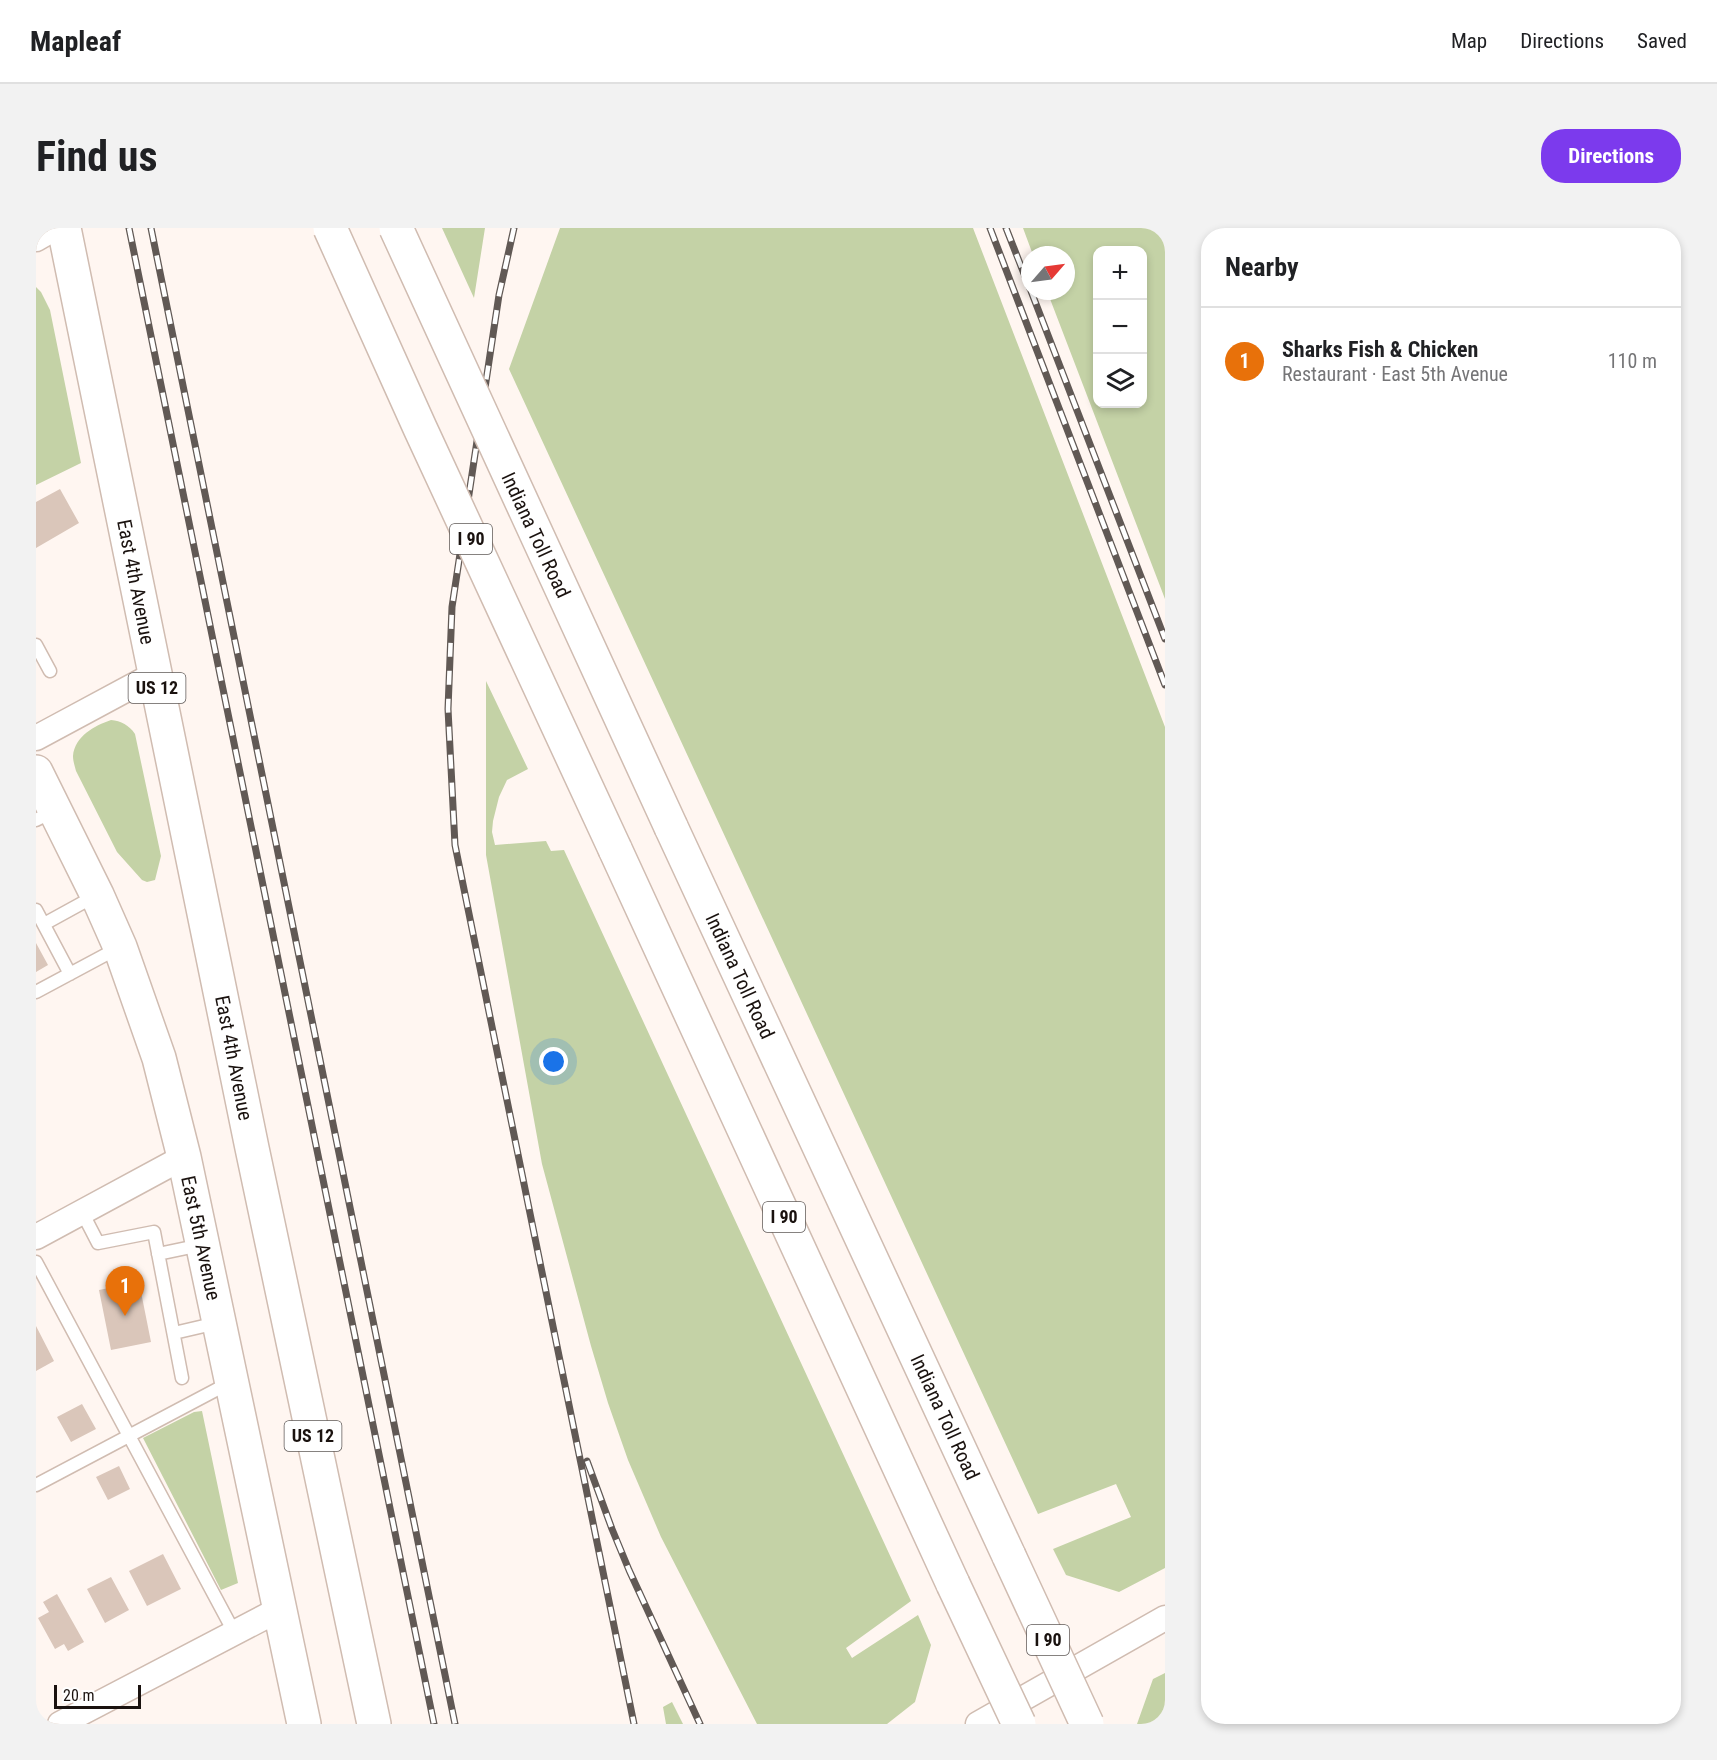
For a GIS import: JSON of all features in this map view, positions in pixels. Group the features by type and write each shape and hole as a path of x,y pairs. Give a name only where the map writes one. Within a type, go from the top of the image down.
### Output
{"main road":[{"name":"East 4th Avenue","path":"64,228 252,1148 374,1724"},
{"name":"I 90","path":"330,228 430,450 1018,1724"},
{"name":"Indiana Toll Road","path":"396,228 1087,1724"},
{"name":"East 5th Avenue","path":"36,772 45,815 97,895 120,947 159,1058 184,1157 304,1724"}],"street":[{"path":"36,239 55,228"},
{"path":"36,738 155,674"},
{"path":"36,1237 184,1157"},
{"path":"60,1724 280,1609"},
{"path":"978,1724 1165,1618"}],"lane":[{"path":"36,645 50,671"},
{"path":"36,939 46,928 97,895"},
{"path":"36,910 70,974"},
{"path":"36,992 120,947"},
{"path":"82,1212 98,1243 154,1232 182,1378"},
{"path":"158,1254 202,1245"},
{"path":"36,1262 234,1632"},
{"path":"174,1333 218,1323"},
{"path":"36,1485 231,1382"}],"green space":[{"path":"442,228 485,228 474,298"},
{"path":"560,228 973,228 1165,727 1165,1568 1119,1592 1066,1575 1053,1549 1131,1517 1116,1484 1038,1514 509,369"},
{"path":"1023,228 1165,228 1165,599 1050,300 1075,300 1075,246 1030,246"},
{"path":"36,287 50,310 81,463 36,485"},
{"path":"486,681 528,769 507,780 499,797 492,832 495,845 546,841 551,851 564,850 911,1601 846,1648 852,1658 918,1615 931,1645 915,1702 887,1724 757,1724 661,1537 628,1460 591,1346 542,1164 486,855"},
{"path":"111,720 124,724 135,734 161,856 155,880 147,882 142,880 117,852 74,764 73,756 81,737 98,725"},
{"path":"202,1411 238,1583 221,1590 143,1438 194,1412"},
{"path":"1165,1673 1165,1724 1137,1724 1153,1679"},
{"path":"672,1702 683,1724 666,1724 663,1707"}],"building":[{"path":"60,489 79,523 36,548 36,502"},
{"path":"36,943 48,965 36,972"},
{"path":"139,1282 151,1342 111,1350 99,1290"},
{"path":"36,1326 54,1361 36,1371"},
{"path":"82,1404 96,1429 71,1442 57,1417"},
{"path":"119,1466 130,1489 108,1500 96,1477"},
{"path":"163,1554 181,1589 147,1606 129,1571"},
{"path":"111,1577 129,1610 105,1623 87,1589"},
{"path":"57,1594 84,1642 68,1651 64,1644 55,1649 38,1618 49,1612 43,1602"}],"railway":[{"path":"129,228 434,1724"},
{"path":"151,228 455,1724"},
{"path":"514,228 499,295 452,607 448,709 455,845 634,1724"},
{"path":"990,228 1165,685"},
{"path":"1006,228 1021,266"},
{"path":"1034,300 1165,639"},
{"path":"587,1461 629,1570 700,1724"}],"place":[{"name":"Sharks Fish & Chicken","path":"125,1316"}]}
